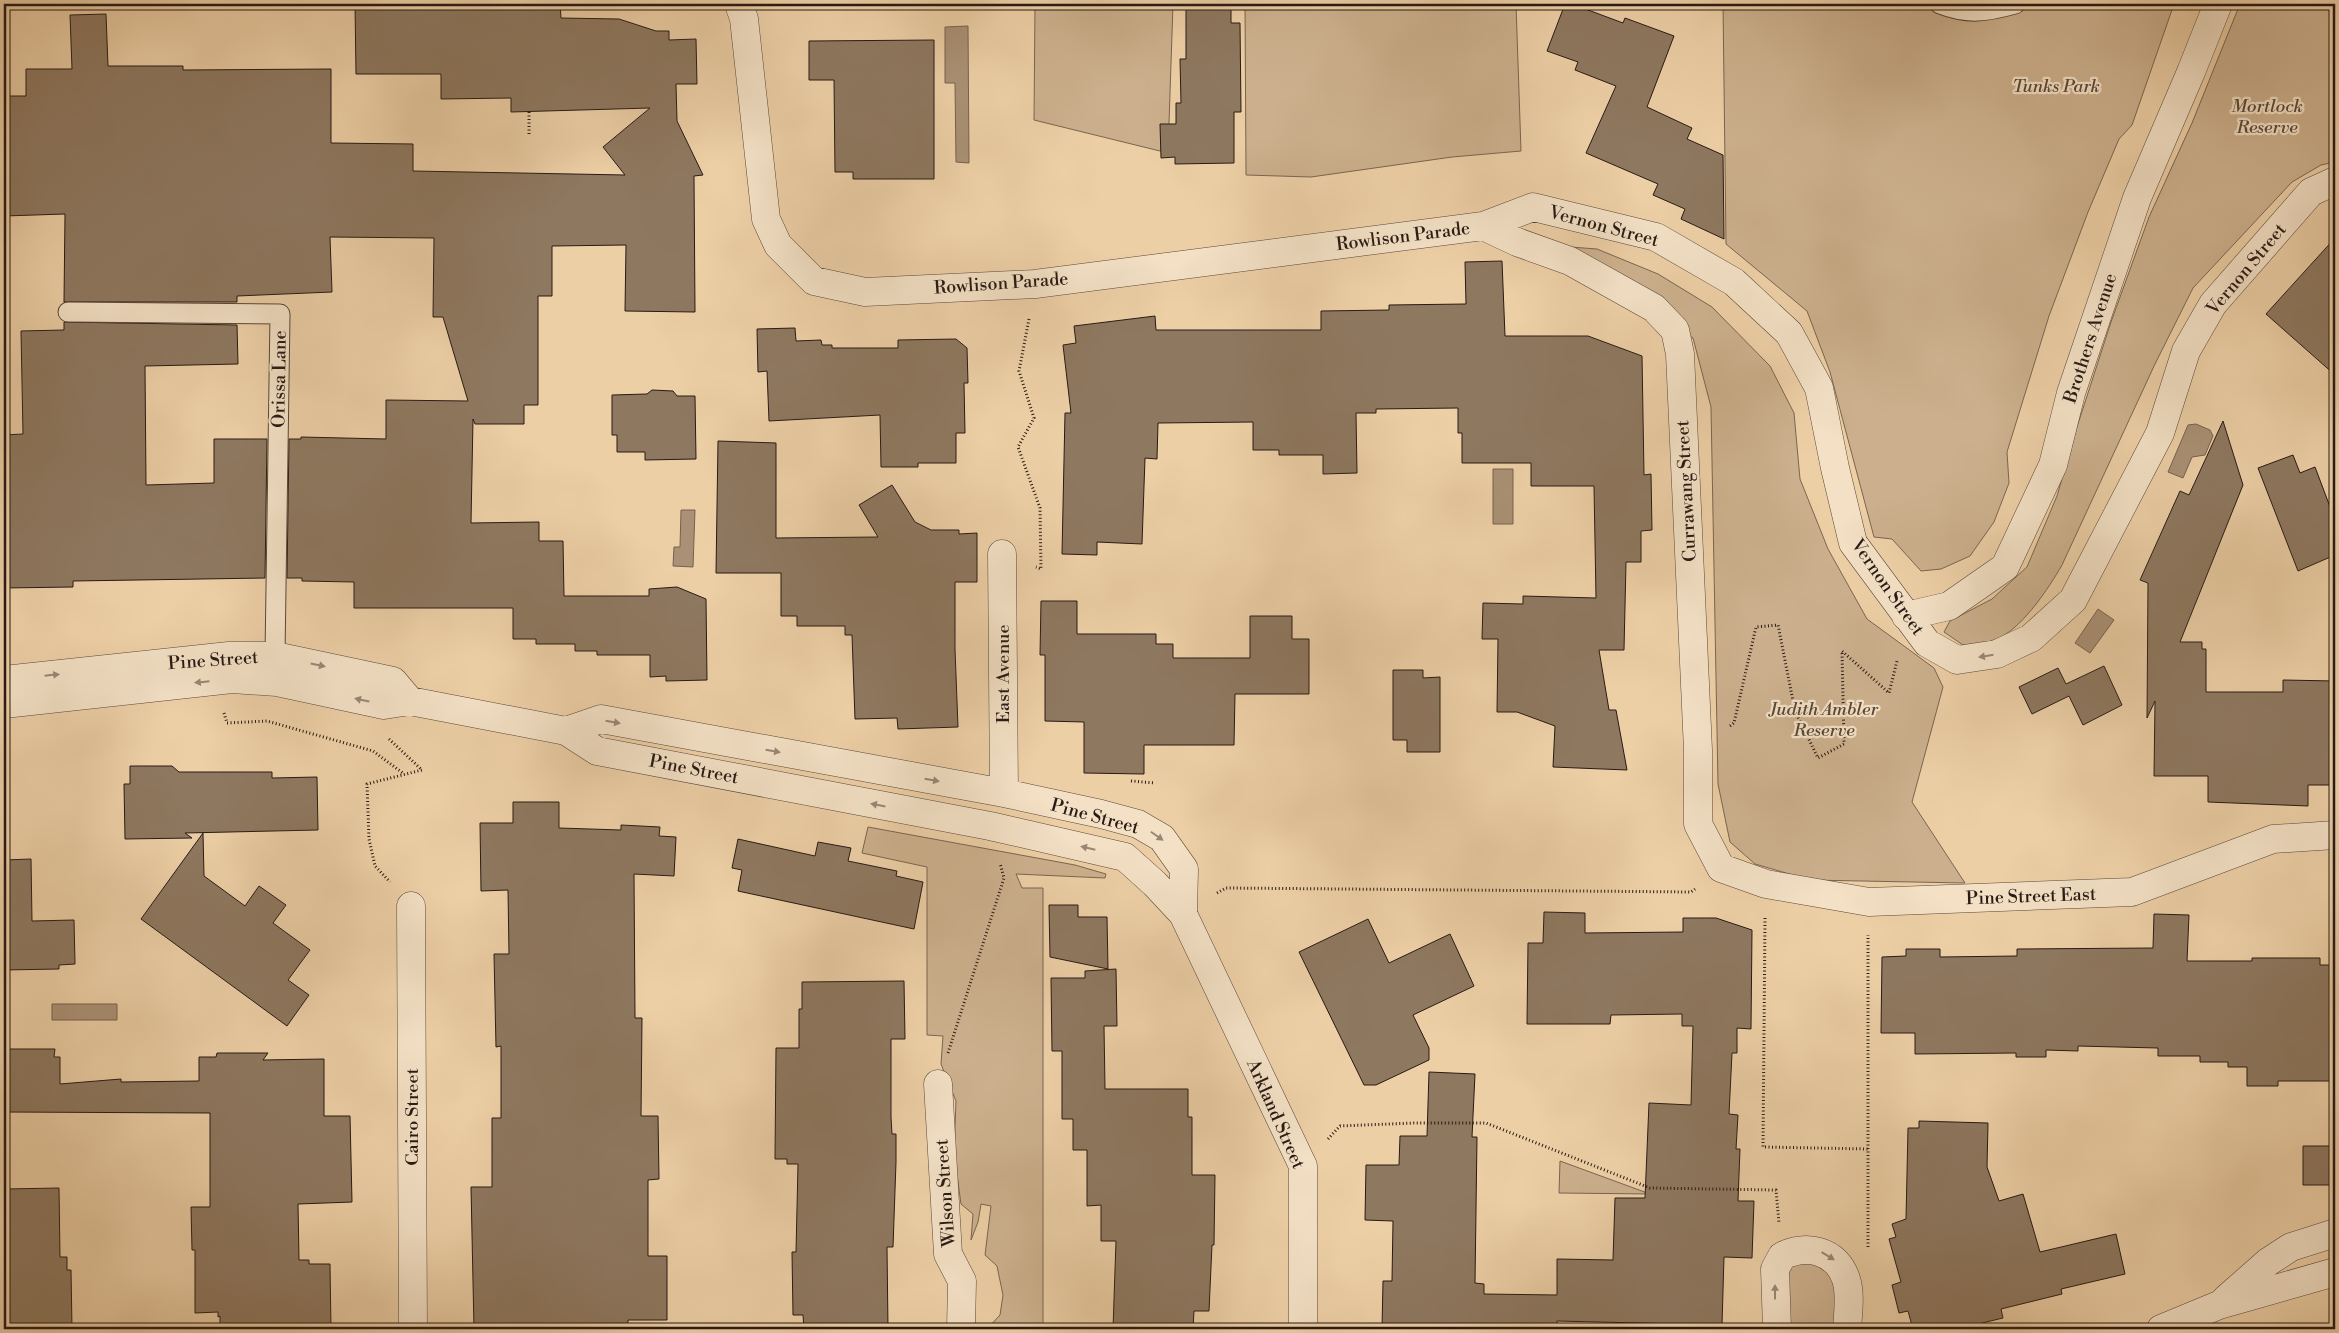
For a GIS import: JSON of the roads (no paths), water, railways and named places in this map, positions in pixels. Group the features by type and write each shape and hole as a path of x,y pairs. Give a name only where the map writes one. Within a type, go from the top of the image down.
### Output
{"street":[{"name":"Rowlison Parade","path":"739,4 744,19 766,219 778,245 814,281 865,292 1035,284 1483,226"},
{"name":"Brothers Avenue","path":"1906,616 1949,606 2005,567 2053,465 2071,393 2137,198 2218,4"},
{"name":"Vernon Street","path":"1483,226 1533,207 1656,237 1734,282 1789,333 1819,388 1835,468 1853,543 1927,643 1957,660 1997,654 2031,638 2072,600 2160,432 2186,351 2213,304 2311,192 2335,181"},
{"name":"Currawang Street","path":"1483,226 1517,242 1579,266 1654,308 1675,330 1680,354 1698,750 1698,824 1721,868"},
{"name":"East Avenue","path":"1002,554 1004,794"},
{"name":"Pine Street","path":"4,680 229,656 275,656 393,681 410,701"},
{"name":"Pine Street","path":"4,704 232,680 278,682 384,705 410,701 566,731 597,751 990,826 1125,857 1155,884 1183,914"},
{"name":"Pine Street","path":"566,731 601,719 1004,794 1101,814 1138,824 1162,838 1184,869 1183,914"},
{"name":"Pine Street East","path":"1721,868 1766,884 1869,902 2132,892 2273,839 2335,836"},
{"name":"Cairo Street","path":"411,906 413,1329"},
{"name":"Arkland Street","path":"1183,914 1303,1166 1303,1329"},
{"name":"Wilson Street","path":"938,1084 948,1254 962,1281 961,1329"},
{"path":"2219,1305 2268,1262 2291,1247 2335,1233"},
{"path":"1777,1329 1775,1269 1782,1256 1803,1250 1818,1251 1828,1255 1838,1263 1846,1280 1847,1329"},
{"path":"2161,1329 2219,1305 2335,1272"}],"lane":[{"path":"1940,4 1960,12 1996,10 2015,4"},
{"name":"Orissa Lane","path":"68,312 280,314 275,656"}],"park label":[{"name":"Tunks Park","path":"2056,86"},
{"name":"Mortlock Reserve","path":"2267,116"},
{"name":"Judith Ambler Reserve","path":"1824,720"}]}
